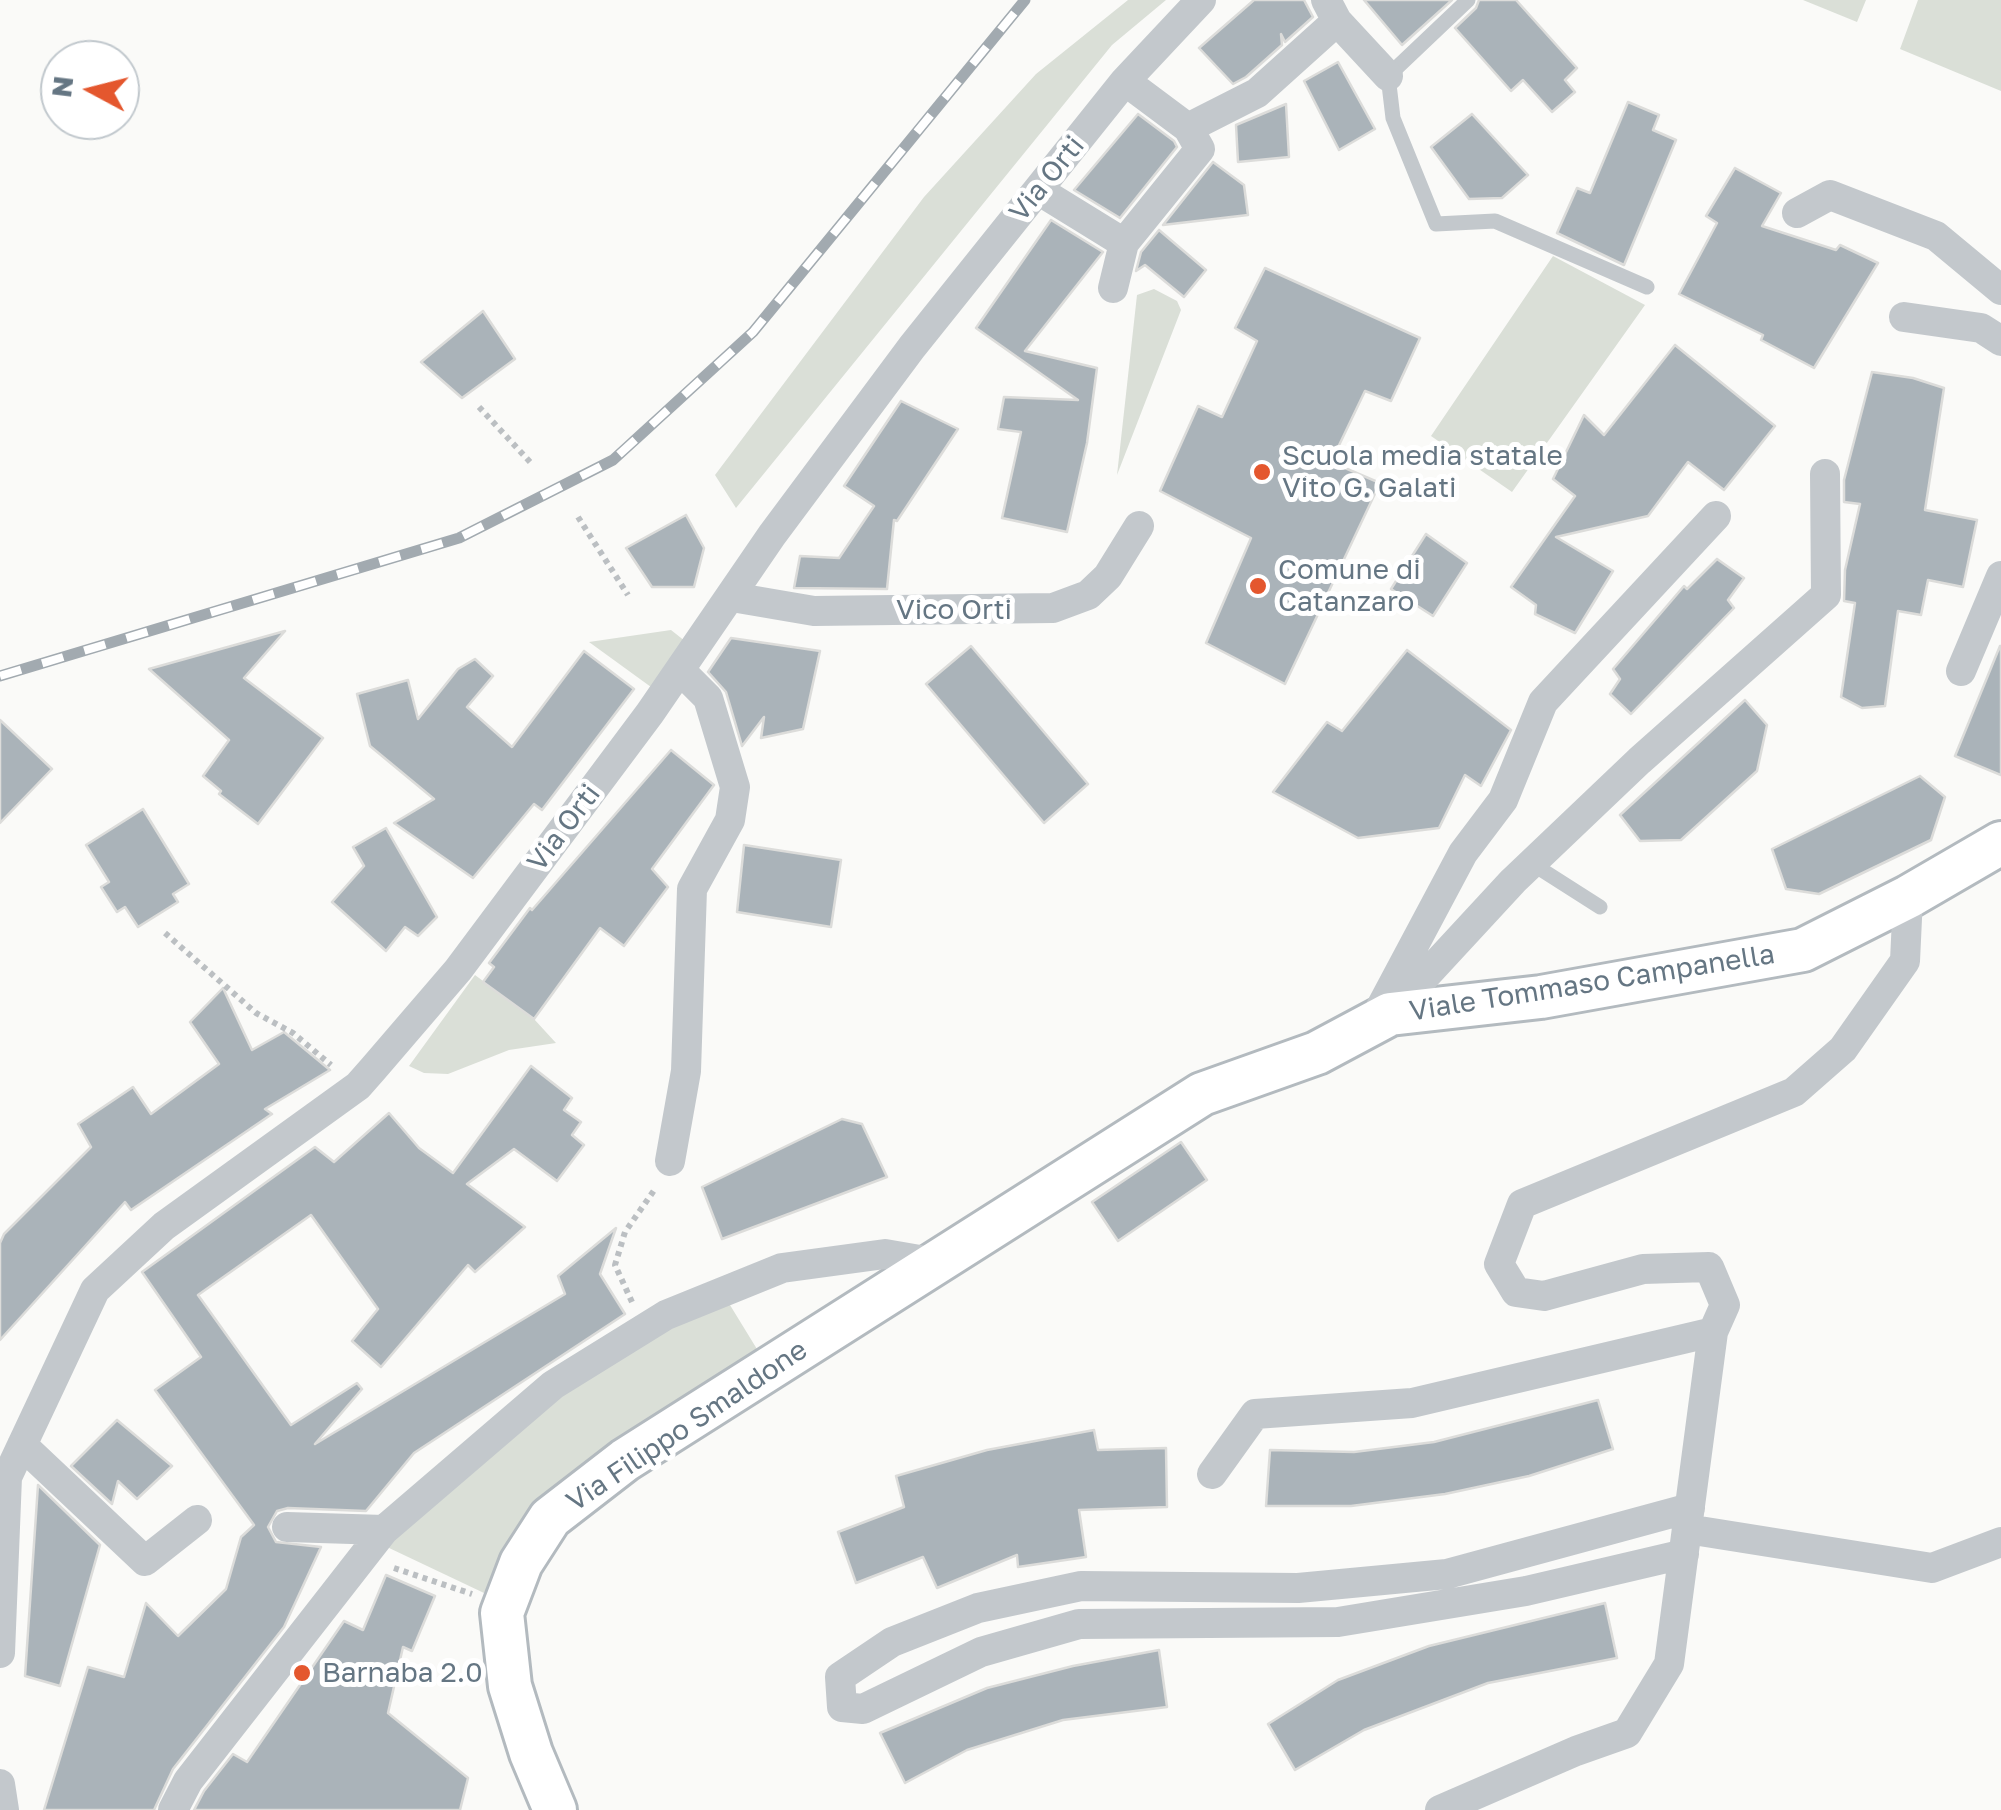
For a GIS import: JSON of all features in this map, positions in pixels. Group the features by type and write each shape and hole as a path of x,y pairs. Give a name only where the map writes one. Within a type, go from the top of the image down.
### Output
{"street":[{"name":"Via Orti","path":"0,1653 3,1524 17,1432 95,1290 164,1226 358,1086 374,1069 458,970 900,363 1125,82 1200,0"},
{"path":"1188,128 1256,93 1331,10 1388,76"},
{"path":"1113,288 1124,244 1200,148 1188,128 1125,82"},
{"path":"1038,190 1124,244"},
{"path":"1797,213 1830,195 1936,236 2001,290"},
{"path":"1904,317 1980,328 2001,342"},
{"path":"1382,1019 1531,864 1639,761 1826,596 1825,474"},
{"path":"1382,1019 1463,853 1503,800 1543,702 1716,516"},
{"name":"Vico Orti","path":"732,597 814,611 1053,608 1088,595 1108,576 1139,526"},
{"path":"1962,672 2001,576"},
{"path":"670,1161 686,1071 692,889 730,820 735,786 708,698 680,670"},
{"name":"Viale Tommaso Campanella","path":"936,1263 1202,1094 1317,1053 1382,1019 1541,997 1802,950 2001,843"},
{"path":"1440,1810 1576,1750 1627,1733 1669,1664 1713,1332 1725,1305 1709,1267 1643,1268 1544,1296 1516,1292 1499,1264 1522,1204 1794,1092 1843,1049 1905,962 1908,896"},
{"path":"173,1810 188,1780 384,1530 553,1386 666,1314 782,1268 886,1254 936,1263"},
{"name":"Via Filippo Smaldone","path":"554,1810 510,1686 502,1613 521,1562 550,1518 625,1460 936,1263"},
{"path":"1212,1474 1254,1414 1412,1403 1713,1332"},
{"path":"17,1432 146,1561 196,1520"},
{"path":"287,1526 384,1530"},
{"path":"1687,1530 1526,1591 1338,1622 1078,1624 981,1652 862,1709 842,1707 840,1677 892,1642 978,1608 1081,1586 1298,1588 1448,1574 1687,1530 1932,1568 2001,1542"},
{"path":"0,1784 4,1810"}],"lane":[{"path":"1468,0 1388,76 1393,118 1436,224 1495,221 1646,287"},
{"path":"1531,864 1600,907"}],"path":[{"path":"479,407 532,463"},
{"path":"578,517 628,595"},
{"path":"165,933 256,1013 292,1033 336,1068 350,1064 374,1069"},
{"path":"644,1328 615,1264 625,1232 670,1161"},
{"path":"364,1558 505,1606"}],"shaded area":[{"path":"1128,0 1166,0 1112,45 736,508 715,475 924,197 1036,74"},
{"path":"1803,0 1866,0 1857,22"},
{"path":"1918,0 2001,0 2001,91 1900,49"},
{"path":"1553,256 1645,305 1512,492 1431,436"},
{"path":"1154,289 1177,301 1181,310 1117,475 1137,295"},
{"path":"671,630 695,649 662,695 589,642"},
{"path":"475,975 534,1019 556,1043 509,1050 448,1074 424,1073 409,1066"},
{"path":"722,1292 760,1354 536,1505 484,1593 387,1547 553,1385"}],"building":[{"path":"1254,0 1304,0 1313,17 1285,42 1281,34 1282,45 1233,84 1199,48"},
{"path":"1364,0 1452,0 1402,45"},
{"path":"1479,0 1516,0 1577,68 1565,80 1575,92 1552,112 1523,80 1511,91 1455,28"},
{"path":"1338,62 1375,129 1339,150 1304,81"},
{"path":"1628,102 1659,115 1653,130 1676,140 1624,265 1557,233 1577,188 1590,193"},
{"path":"1286,104 1289,157 1238,162 1236,125"},
{"path":"1138,114 1177,147 1120,218 1074,190"},
{"path":"1472,114 1528,175 1502,198 1469,199 1431,147"},
{"path":"1213,162 1244,185 1248,215 1163,225"},
{"path":"1735,168 1781,193 1762,226 1836,250 1840,245 1878,263 1814,368 1761,340 1763,335 1679,294 1717,223 1706,216"},
{"path":"1051,220 1103,252 1025,351 1097,368 1087,443 1067,532 1002,518 1021,432 998,429 1004,397 1078,400 976,328"},
{"path":"1159,230 1206,270 1184,297 1145,265 1136,271 1141,252"},
{"name":"Scuola media statale Vito G. Galati","path":"1265,268 1420,338 1391,401 1365,391 1331,462 1380,483 1285,684 1206,643 1251,538 1160,491 1198,406 1222,417 1257,341 1235,328"},
{"path":"483,311 515,359 462,398 421,362"},
{"path":"1675,345 1775,426 1724,490 1688,462 1648,516 1556,537 1613,571 1575,633 1535,614 1536,605 1511,587 1575,496 1553,479 1584,415 1604,435"},
{"path":"1872,372 1913,378 1944,388 1925,510 1977,520 1963,587 1928,580 1921,615 1898,611 1885,706 1862,708 1841,697 1855,603 1844,601 1845,570 1860,504 1844,502 1844,480"},
{"path":"901,401 958,429 897,521 894,520 887,589 794,588 800,556 839,558 874,506 844,486"},
{"path":"686,515 704,548 694,587 652,587 626,548"},
{"path":"1426,534 1467,563 1433,616 1391,589"},
{"path":"1717,559 1744,578 1728,600 1734,608 1631,714 1610,694 1620,679 1613,669 1684,586 1687,589"},
{"path":"285,631 244,678 323,738 258,824 219,794 221,791 203,776 229,740 149,669"},
{"path":"731,638 820,651 803,729 761,738 764,717 742,746 726,692 708,672"},
{"path":"971,646 1088,784 1044,823 926,684"},
{"path":"2001,646 2001,775 1955,756"},
{"path":"1407,650 1511,730 1481,786 1465,775 1439,828 1358,838 1273,792 1327,722 1342,731"},
{"path":"584,651 634,689 542,810 534,804 473,878 394,823 434,799 370,746 357,694 408,680 418,719 458,669 475,659 493,676 467,707 512,747"},
{"path":"1745,700 1767,725 1757,771 1681,840 1640,841 1620,815"},
{"path":"0,720 52,769 0,823"},
{"path":"671,750 714,785 652,869 668,887 624,946 600,928 534,1019 483,982 494,967 489,963 530,908"},
{"path":"1920,776 1945,797 1931,840 1819,894 1786,889 1772,849"},
{"path":"143,809 189,884 173,894 178,902 138,927 125,907 117,912 101,887 109,882 86,845"},
{"path":"386,828 437,917 418,936 405,927 386,951 332,902 364,866 353,847"},
{"path":"744,845 841,860 831,927 737,912"},
{"path":"223,988 252,1050 284,1032 330,1070 265,1109 272,1114 131,1210 125,1202 0,1340 0,1243 4,1234 91,1147 78,1124 133,1087 151,1114 219,1064 190,1022"},
{"path":"531,1066 572,1098 564,1110 581,1122 572,1135 584,1145 557,1181 514,1149 467,1184 525,1227 475,1272 468,1265 381,1367 352,1341 378,1309 311,1215 198,1295 291,1425 357,1383 362,1389 315,1444 565,1294 558,1276 616,1228 600,1274 625,1314 414,1453 366,1511 277,1511 268,1527 276,1542 321,1547 284,1627 173,1769 154,1810 44,1810 88,1667 124,1677 146,1603 178,1636 226,1589 241,1537 254,1525 155,1390 201,1357 142,1272 315,1147 334,1162 389,1113 419,1148 453,1173"},
{"path":"842,1119 862,1124 887,1177 722,1239 702,1187"},
{"path":"1181,1142 1207,1180 1118,1241 1092,1202"},
{"path":"1598,1400 1613,1449 1529,1476 1445,1494 1351,1506 1266,1506 1270,1450 1354,1452 1434,1442"},
{"path":"117,1420 172,1466 137,1499 118,1481 112,1504 71,1466"},
{"path":"1094,1430 1098,1450 1166,1448 1167,1507 1079,1510 1086,1557 1018,1567 1017,1555 937,1588 923,1557 856,1583 838,1532 904,1507 896,1476 987,1450"},
{"path":"38,1485 100,1545 60,1686 25,1676"},
{"path":"386,1575 435,1596 412,1651 403,1647 388,1713 468,1778 460,1810 194,1810 233,1754 247,1762 344,1621 363,1630"},
{"path":"1605,1603 1617,1658 1488,1683 1364,1730 1295,1770 1268,1724 1338,1680 1429,1646"},
{"path":"1159,1650 1167,1707 1063,1720 967,1750 905,1783 880,1733 987,1688"}],"railway":[{"path":"0,676 459,538 613,460 753,332 1025,0"}],"place":[{"name":"Scuola media statale Vito G. Galati","path":"1262,472"},
{"name":"Comune di Catanzaro","path":"1258,586"},
{"name":"Barnaba 2.0","path":"302,1673"}]}
